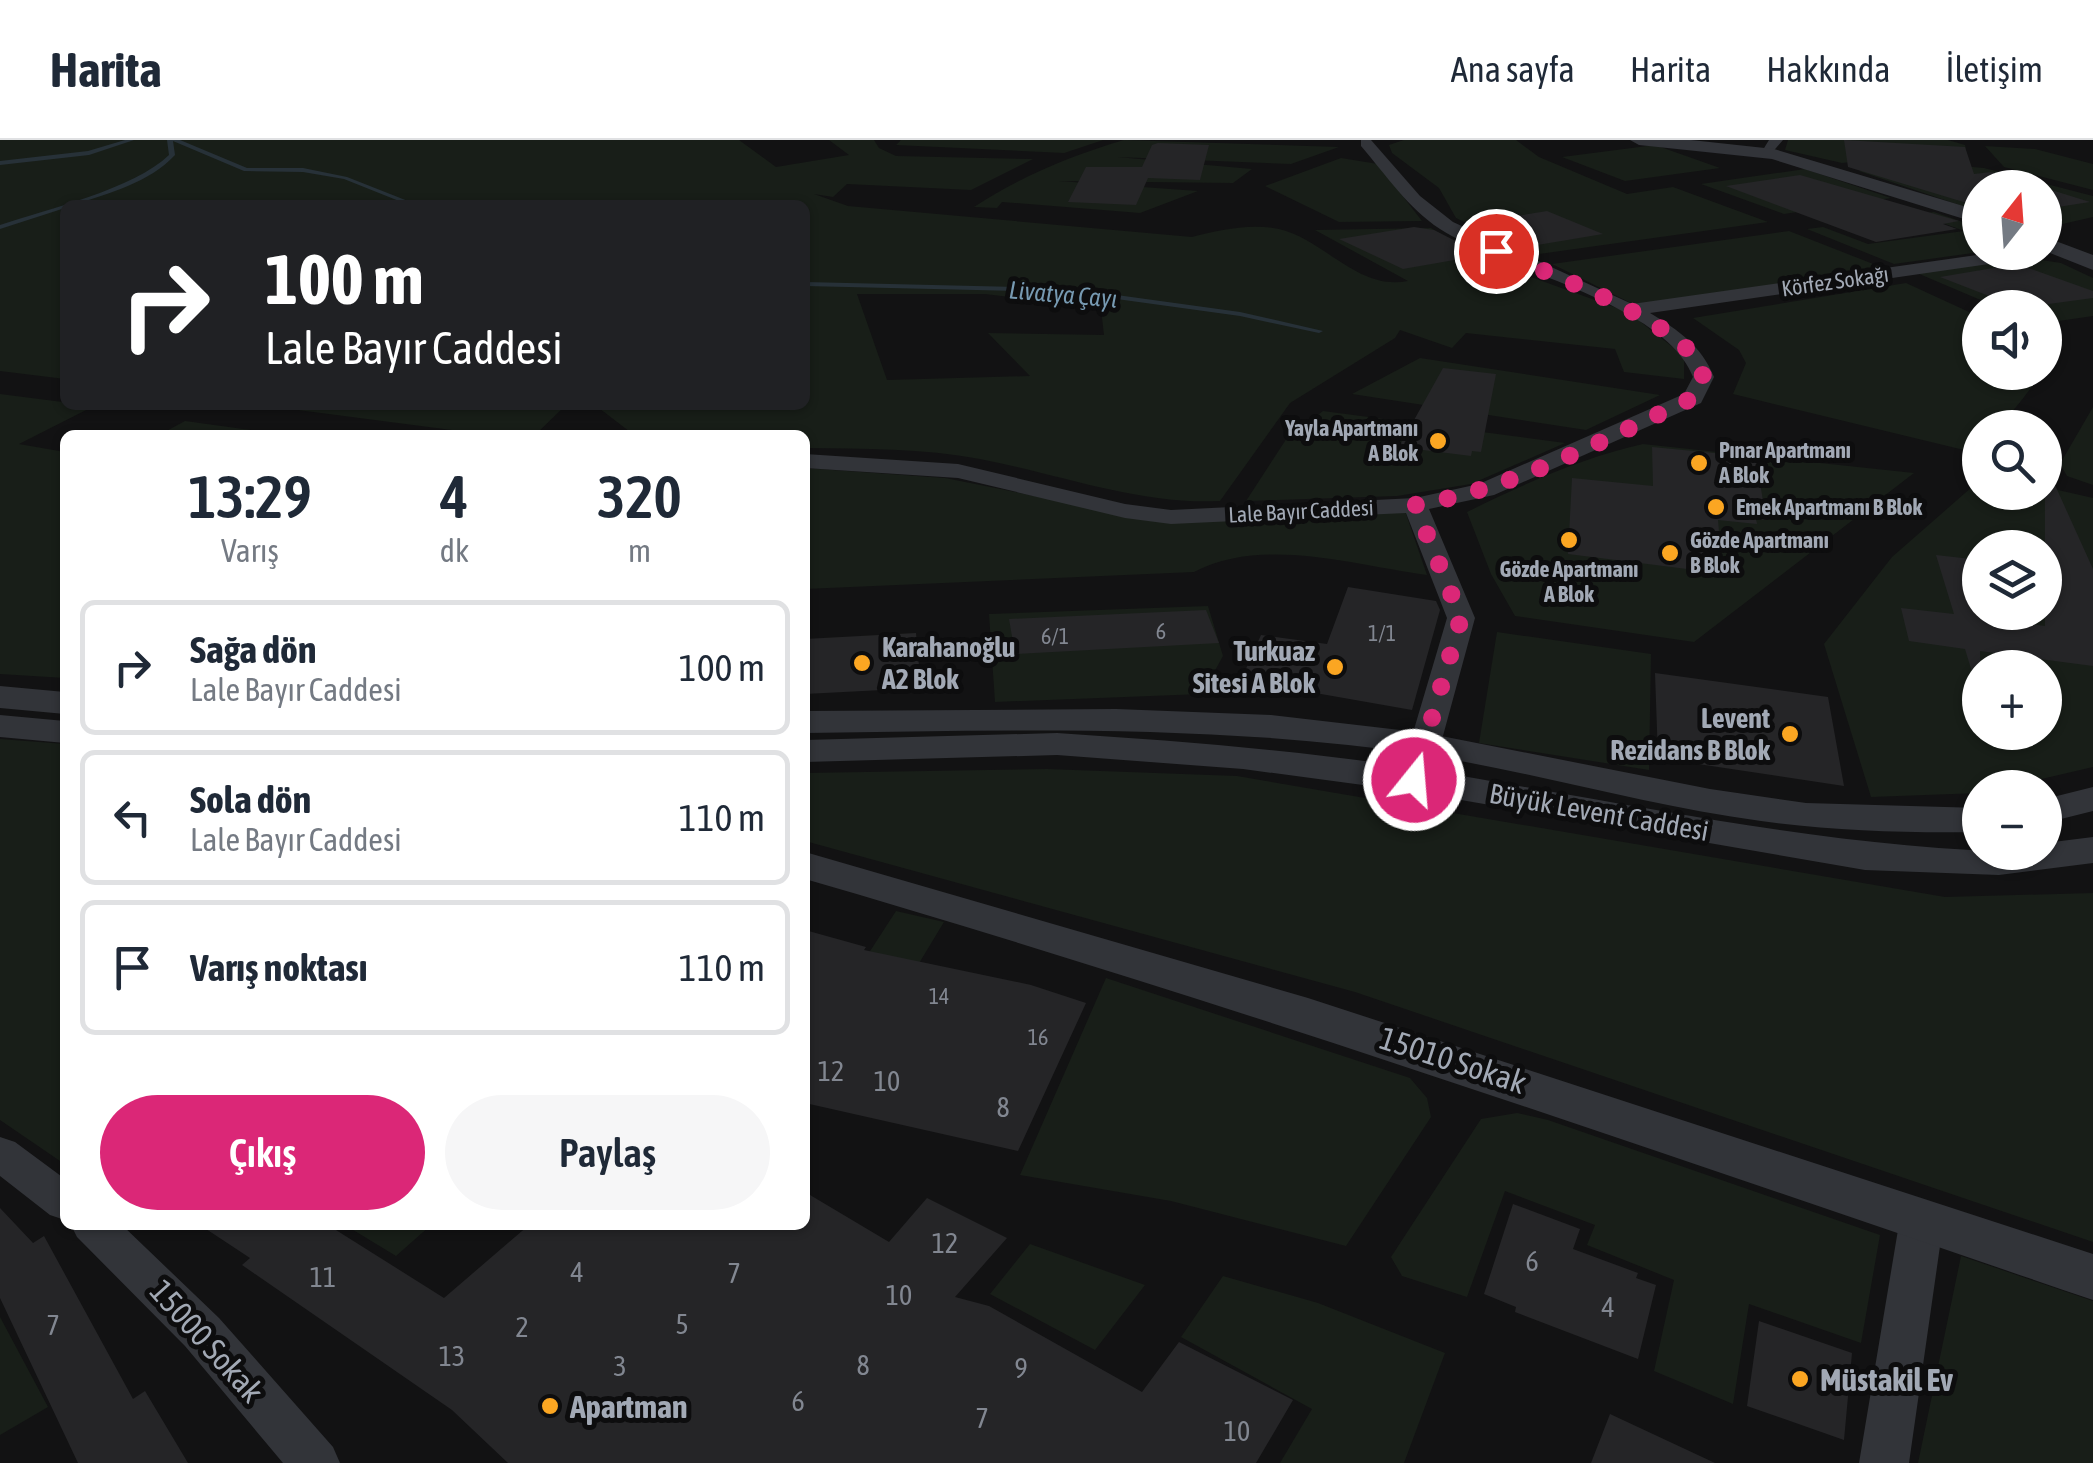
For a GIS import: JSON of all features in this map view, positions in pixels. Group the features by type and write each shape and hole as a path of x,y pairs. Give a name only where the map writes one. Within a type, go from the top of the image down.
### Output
{"street":[{"path":"1639,140 1772,146 1962,212"},
{"name":"Lale Bayır Caddesi","path":"810,462 958,472 1125,511 1171,517 1415,505 1486,490 1693,398 1704,388 1701,365 1682,345 1632,310 1443,224 1374,142"},
{"path":"2062,254 2093,263"},
{"name":"Körfez Sokağı","path":"1632,310 1962,261"},
{"path":"1415,505 1461,618 1420,762"},
{"path":"0,697 60,702"},
{"name":"Büyük Levent Caddesi","path":"810,722 1155,718 1420,762 1804,814 1914,822 1962,821"},
{"path":"0,726 60,732"},
{"name":"Büyük Levent Caddesi","path":"810,751 1056,744 1242,757 1420,762 1865,857 1999,862 2093,850"},
{"path":"2062,807 2093,799"},
{"name":"15010 Sokak","path":"810,866 1036,929 1489,1070 2093,1278"},
{"path":"0,1152 60,1199"},
{"path":"1884,1463 1922,1218"},
{"name":"15000 Sokak","path":"98,1230 202,1332 316,1463"}],"shaded area":[{"path":"0,140 739,140 776,167 849,155 829,140 874,140 879,148 896,156 1033,159 971,190 847,184 833,197 814,194 848,206 1192,237 1268,227 1312,243 1357,272 1390,282 1408,281 1315,230 1431,228 1484,260 1628,312 1684,356 1684,379 1624,372 1615,349 1466,333 1452,348 1400,330 1395,338 1290,403 1220,501 1190,501 1099,487 958,455 810,448 810,430 628,430 602,410 810,410 810,200 60,200 60,378 0,371","holes":["857,294 985,294 1101,308 1104,335 988,333 1030,376 887,380"]},
{"path":"901,140 1103,140 1064,153 896,145"},
{"path":"1124,140 1339,147 1291,164 1117,157 1252,169 1233,183 1059,181 1198,191 1140,213 1002,202 997,208 974,207 1047,168"},
{"path":"1404,140 1516,140 1539,157 1627,194 1673,187 1768,222 1532,255 1456,218 1439,188 1392,153 1389,145"},
{"path":"1788,140 1948,140 1965,145 1968,160 1889,158 1842,163 1785,150"},
{"path":"1655,145 1720,168 1625,181 1562,157"},
{"path":"1985,146 2035,149 2093,164 2093,190 2062,182 2062,170 2004,167"},
{"path":"1341,158 1378,164 1422,221 1339,222 1265,186"},
{"path":"1928,163 1992,170 1962,170 1962,206 1859,171"},
{"path":"1805,169 1891,198 1784,214 1701,184"},
{"path":"2062,188 2093,196 2093,217 2062,224"},
{"path":"1934,212 1962,222 1962,230 1919,214"},
{"path":"1823,227 1868,244 1962,231 1962,255 1894,264 1807,229"},
{"path":"1789,231 1886,269 1639,307 1552,264"},
{"path":"2062,263 2093,278 2093,316 2062,321 2062,290 1962,292 1917,273 1962,267 1962,270 2062,270"},
{"path":"1906,283 1962,309 1962,390 2029,390 2014,410 1962,410 1962,450 1733,394 1746,363 1739,350 1693,318"},
{"path":"1420,358 1660,395 1586,430 1352,394"},
{"path":"0,394 60,402 60,410 86,410 19,444 60,451 60,678 0,674"},
{"path":"2093,407 2093,485 2067,476 2062,461"},
{"path":"298,410 561,410 540,430 452,430"},
{"path":"1323,411 1565,443 1471,484 1397,496 1246,501 1287,438"},
{"path":"185,421 251,430 168,430"},
{"path":"1643,444 1914,473 1694,642 1515,616 1491,574 1467,512 1553,473"},
{"path":"810,468 945,478 1160,521 1405,511 1427,575 1278,554 1220,561 1194,572 810,589"},
{"path":"2062,491 2093,498 2093,767 2062,774 2062,770 1962,770 1962,794 1871,797 1824,644 1892,557 1962,496 1962,510 2062,510"},
{"path":"1208,606 1223,656 1202,694 995,702 989,614"},
{"path":"1497,632 1651,654 1649,770 1479,743"},
{"path":"0,739 60,744 60,1161 0,1120"},
{"path":"1047,769 1237,776 1945,897 2093,893 2093,1242 1355,992 810,842 810,773"},
{"path":"896,911 944,922 881,1026 830,1013"},
{"path":"1106,978 1410,1078 1427,1098 1431,1117 1346,1246 1171,1201 1020,1175"},
{"path":"1517,1113 1548,1120 1880,1235 1861,1343 1749,1304 1733,1404 1654,1371 1674,1280 1587,1245 1595,1225 1505,1191 1467,1297 1402,1276 1391,1257 1481,1119"},
{"path":"353,1230 425,1230 396,1256"},
{"path":"1030,1244 1145,1285 1095,1350 990,1294"},
{"path":"1961,1256 2093,1301 2093,1463 1918,1463"},
{"path":"1223,1276 1318,1303 1445,1353 1404,1463 1280,1463 1312,1409 1181,1337"},
{"path":"0,1317 48,1407 0,1435"}],"building":[{"path":"1844,140 1965,147 1973,170 1962,170 1962,202 1848,167"},
{"path":"1152,145 1209,145 1200,180 1148,178 1136,205 1068,202 1086,167 1142,167"},
{"path":"1800,175 1959,221 1943,224 1957,229 1876,242 1726,186"},
{"path":"2062,193 2090,202 2062,206"},
{"path":"1547,211 1603,234 1520,248 1467,224"},
{"path":"1414,227 1434,230 1483,255 1403,269 1339,239"},
{"path":"1981,270 2034,270 2093,291 2093,298 2062,302 2062,290 1974,290 1940,277"},
{"path":"1443,368 1496,374 1481,452 1472,451 1471,456 1399,447"},
{"path":"1652,447 1756,457 1766,520 1756,519 1757,524 1718,520 1722,566 1711,565 1711,572 1568,554 1572,478 1653,486"},
{"path":"2062,501 2093,569 2093,666 2062,662 2062,650 1965,650 1909,641 1901,608 1954,614 1936,555 1962,558 1962,630 2062,630 2062,530 2045,530 2045,510 2062,510"},
{"path":"1348,587 1436,601 1440,610 1412,710 1241,680 1261,635 1327,644"},
{"path":"1206,610 1219,643 1015,654 1009,619"},
{"name":"Karahanoğlu A2 Blok","path":"916,633 921,688 810,694 810,639"},
{"path":"1655,673 1828,697 1844,786 1658,758"},
{"path":"810,931 866,947 864,950 1031,985 1086,1003 1018,1151 810,1104"},
{"path":"810,1195 889,1242 927,1198 1007,1238 955,1297 989,1306 1142,1392 1179,1342 1293,1400 1256,1463 508,1463 452,1410 242,1265 250,1258 208,1230 336,1230 444,1298 523,1230 810,1230"},
{"path":"1513,1204 1580,1229 1573,1249 1638,1273 1636,1278 1656,1285 1638,1359 1515,1312 1516,1307 1484,1294"},
{"path":"0,1208 33,1243 44,1236 133,1399 145,1391 188,1463 78,1463 0,1298"},
{"name":"Müstakil Ev","path":"1759,1321 1852,1353 1844,1440 1747,1406"},
{"path":"1610,1414 1715,1463 1591,1463"}],"waterway":[{"name":"Livatya Çayı","path":"0,163 89,153 131,140"},
{"name":"Livatya Çayı","path":"82,200 159,168 172,155 170,140"},
{"name":"Livatya Çayı","path":"175,140 246,170 303,170 345,178 402,200"},
{"name":"Livatya Çayı","path":"0,227 60,208"},
{"name":"Livatya Çayı","path":"810,284 1066,290 1240,314 1319,331"}],"place":[{"name":"Yayla Apartmanı A Blok","path":"1438,441"},
{"name":"Pınar Apartmanı A Blok","path":"1699,463"},
{"name":"Emek Apartmanı B Blok","path":"1716,507"},
{"name":"Gözde Apartmanı A Blok","path":"1569,540"},
{"name":"Gözde Apartmanı B Blok","path":"1670,553"},
{"name":"Karahanoğlu A2 Blok","path":"862,663"},
{"name":"Turkuaz Sitesi A Blok","path":"1335,667"},
{"name":"Levent Rezidans B Blok","path":"1790,734"},
{"name":"Müstakil Ev","path":"1800,1379"},
{"name":"Apartman","path":"550,1406"}],"route":[{"path":"1414,780 1461,618 1415,505 1486,490 1596,443 1693,398 1704,388 1706,376 1693,354 1632,310 1496,251"}]}
